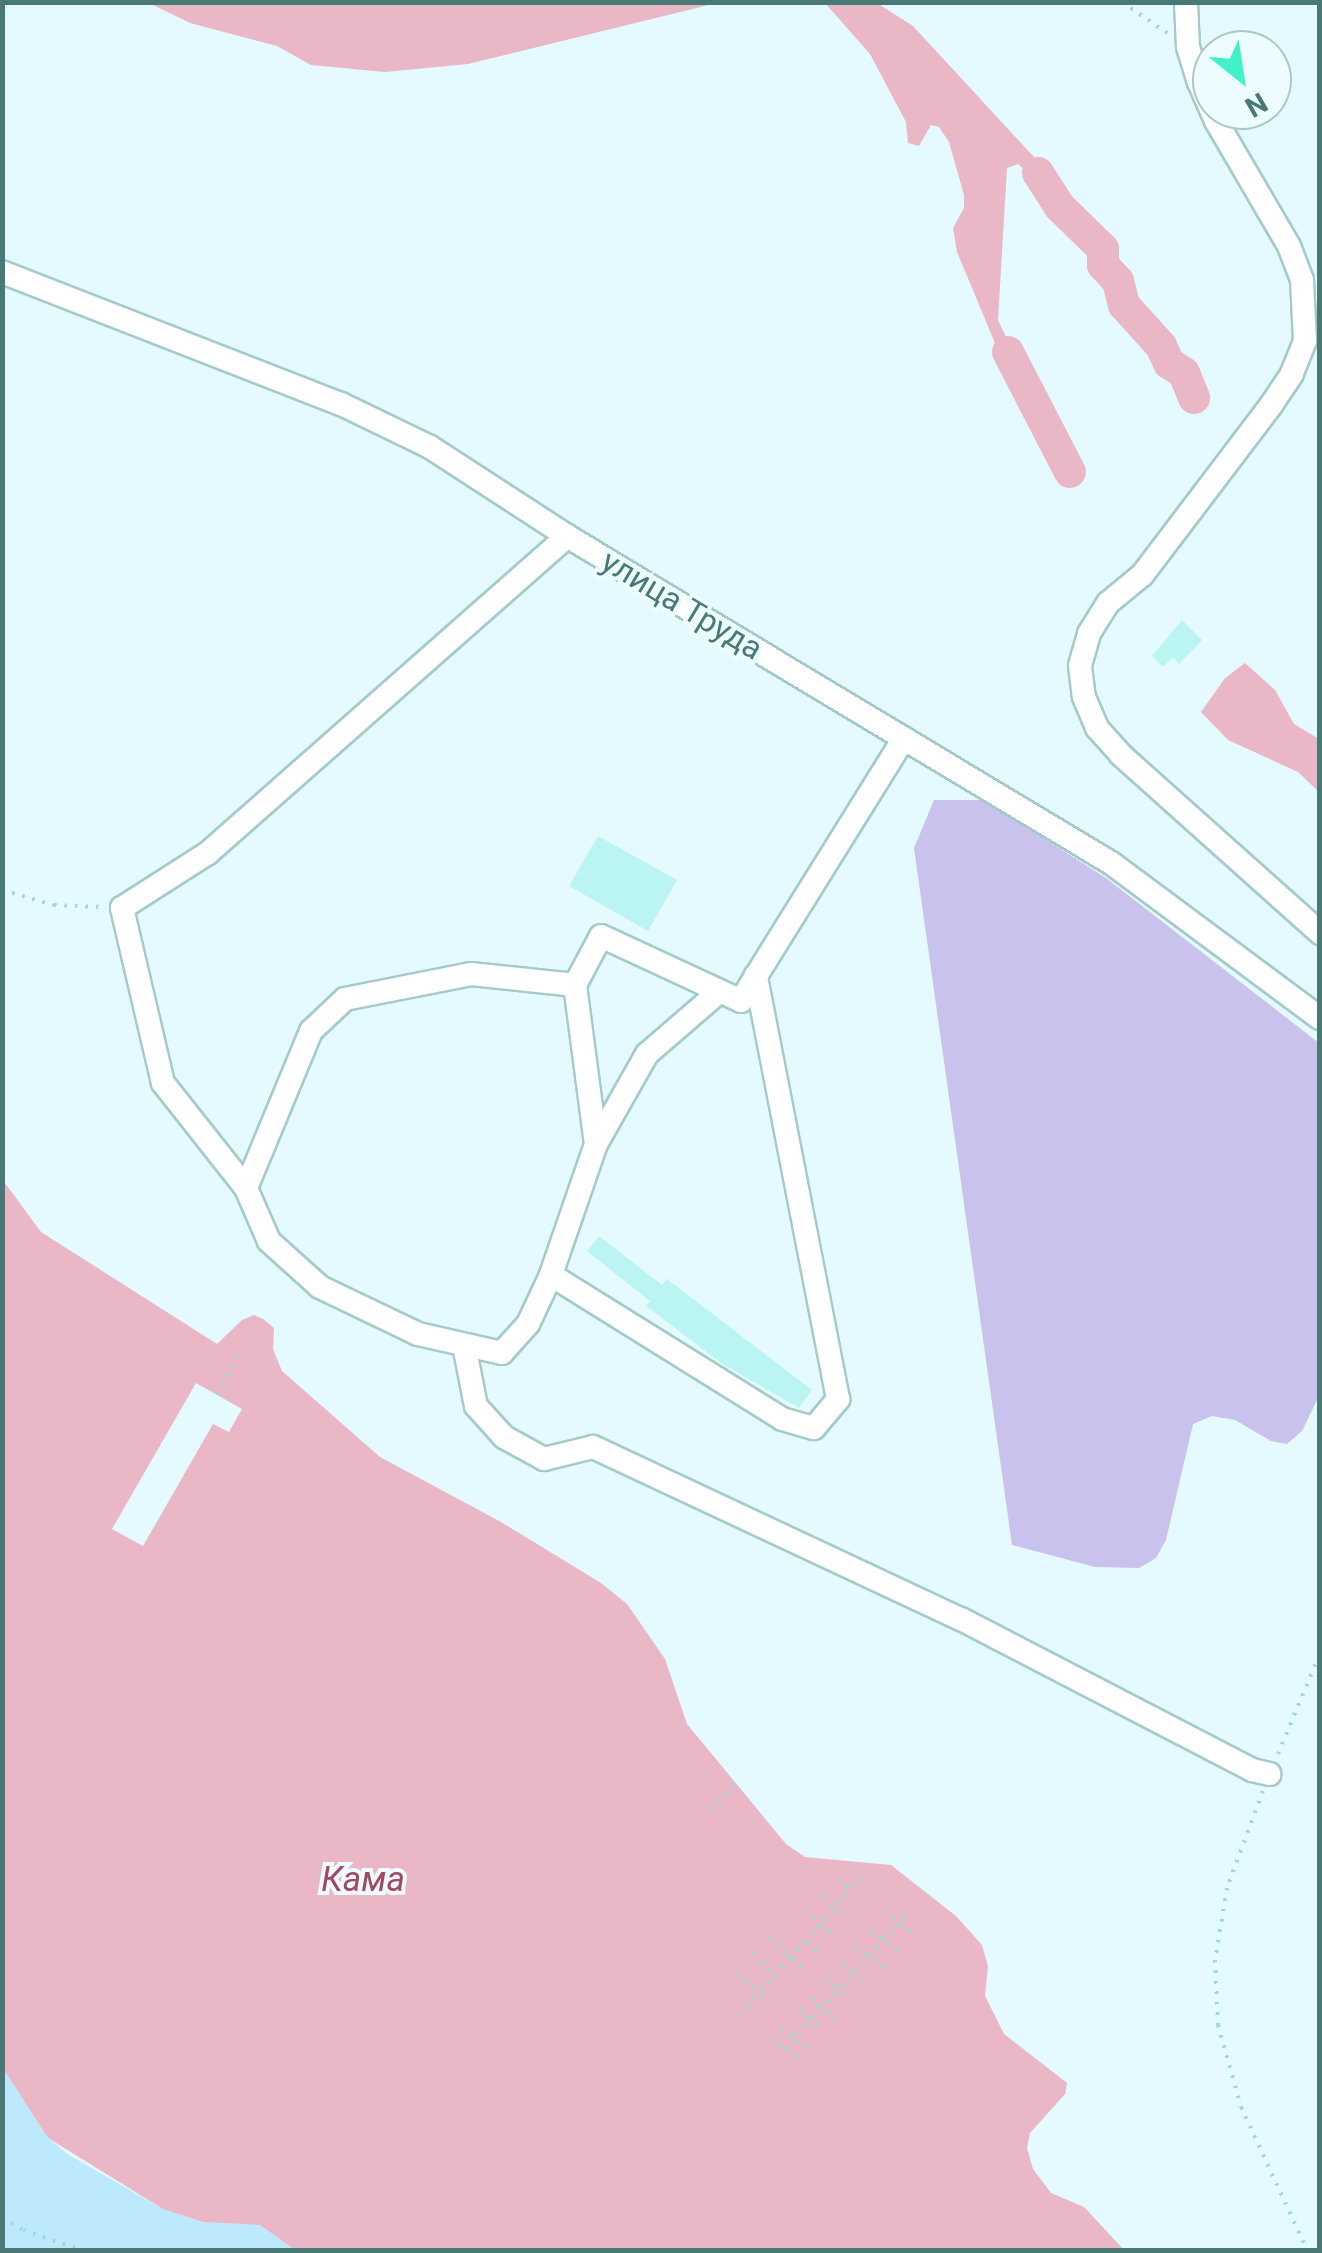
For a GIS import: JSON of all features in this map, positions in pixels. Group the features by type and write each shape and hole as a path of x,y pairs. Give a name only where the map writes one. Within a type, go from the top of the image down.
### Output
{"street":[{"path":"1186,2 1188,47 1216,121 1289,246 1305,294 1305,341 1292,374 1272,404 1142,576 1108,603 1089,634 1080,666 1084,697 1097,728 1121,755 1320,933"},
{"name":"улица Труда","path":"2,272 388,424 1111,863 1320,1018"},
{"path":"567,536 208,853 122,908 163,1083 246,1188 269,1241 320,1287 418,1334 502,1353 528,1324 551,1275 596,1144 647,1054 720,991"},
{"path":"596,1144 575,985 601,936 742,1001 904,738"},
{"path":"246,1188 311,1031 344,1000 471,974 575,985"},
{"path":"551,1275 782,1420 814,1428 838,1399 756,976"},
{"path":"464,1344 476,1406 504,1437 530,1452 544,1458 593,1448 961,1619 1252,1770 1270,1774"}],"path":[{"path":"1122,2 1188,47"},
{"path":"2,890 54,906 122,908"},
{"path":"217,1395 240,1352"},
{"path":"1307,2250 1241,2107 1226,2061 1215,1994 1215,1960 1226,1888 1320,1652"},
{"path":"710,1809 735,1784"},
{"path":"740,2014 864,1875"},
{"path":"838,1879 850,1891"},
{"path":"824,1896 846,1917"},
{"path":"805,1910 833,1934"},
{"path":"884,1911 914,1933"},
{"path":"784,2049 909,1912"},
{"path":"871,1930 900,1952"},
{"path":"769,1937 804,1969"},
{"path":"806,1941 819,1952"},
{"path":"856,1947 886,1968"},
{"path":"752,1953 776,1976"},
{"path":"842,1964 868,1985"},
{"path":"738,1973 768,2000"},
{"path":"825,1980 851,2000"},
{"path":"810,1998 835,2019"},
{"path":"800,2010 824,2032"},
{"path":"780,2028 810,2049"},
{"path":"771,2038 800,2059"},
{"path":"2,2217 23,2230 80,2250"}],"shaded area":[{"path":"934,800 984,800 1106,878 1319,1043 1319,1396 1302,1431 1287,1444 1271,1441 1235,1420 1212,1416 1193,1424 1166,1540 1156,1558 1139,1568 1095,1567 1012,1545 914,848"}],"sand":[{"path":"2,2067 48,2138 69,2155 163,2209 203,2222 260,2225 295,2250 3,2250"}],"water":[{"path":"149,3 717,3 468,64 385,72 311,65 277,46 190,23"},
{"path":"825,3 877,3 913,26 1045,169 1060,197 1059,216 1051,209 1044,188 1018,164 1007,168 998,320 1030,387 1025,396 995,343 957,252 953,228 964,208 964,195 949,142 939,127 931,125 919,146 908,143 906,122 870,54"},
{"path":"1245,663 1275,690 1294,724 1319,739 1319,792 1298,772 1228,740 1201,712 1225,678"},
{"name":"Кама","path":"2,1179 41,1232 217,1344 242,1320 254,1315 263,1319 274,1328 273,1349 282,1371 380,1457 501,1522 601,1583 627,1604 665,1659 687,1724 786,1844 805,1857 891,1865 956,1916 982,1945 988,1966 985,1996 1004,2034 1067,2083 1065,2094 1030,2133 1027,2148 1033,2169 1051,2193 1084,2207 1124,2250 295,2250 260,2225 203,2222 163,2209 48,2138 2,2067"}],"pier":[{"path":"196,1383 242,1409 229,1432 213,1424 143,1546 112,1529"}],"building":[{"path":"1182,620 1202,640 1179,664 1173,657 1163,667 1152,656"},
{"path":"598,836 677,880 648,931 569,886"},
{"path":"599,1236 662,1285 667,1279 812,1390 799,1408 721,1363 646,1306 650,1301 587,1251"}],"waterway":[{"path":"1038,173 1060,207 1103,249 1103,265 1118,281 1124,305 1161,346 1169,363 1184,373 1194,398"},
{"path":"1008,352 1070,472"}]}
